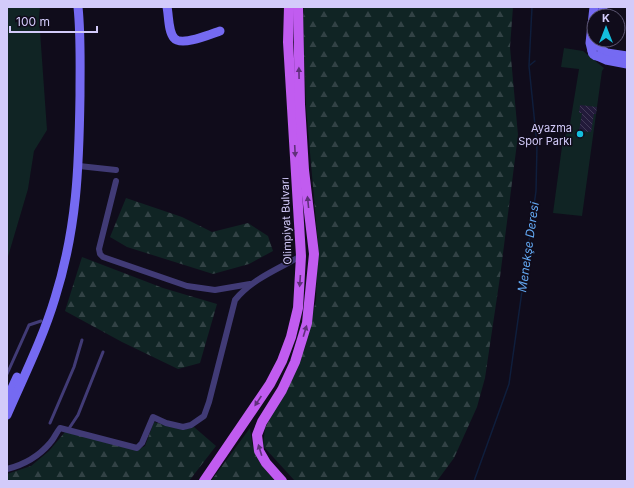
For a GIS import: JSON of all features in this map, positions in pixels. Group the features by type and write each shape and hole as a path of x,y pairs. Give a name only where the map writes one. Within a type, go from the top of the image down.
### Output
{"main road":[{"path":"282,7 288,42"},
{"name":"Olimpiyat Bulvarı","path":"204,481 270,384 282,361 291,337 298,308 301,256 288,42 289,7"},
{"name":"Olimpiyat Bulvarı","path":"282,481 266,463 259,451 257,435 262,422 282,390 292,369 307,323 314,254 304,170 300,104 298,7"}],"street":[{"path":"7,399 41,321 56,279 68,221 72,187 74,83 72,7"},
{"path":"7,415 46,324 61,278 73,225 79,166 80,42 78,7"},
{"path":"168,7 170,29 173,38 176,40 186,41 220,30"},
{"path":"594,7 590,43 607,53 627,56"},
{"path":"598,49 606,60 627,64"},
{"path":"79,166 116,170"},
{"path":"116,181 100,241 100,254 103,257 199,289 214,290 252,283"},
{"path":"7,469 21,464 35,456 50,443 60,428 137,448 142,444 153,417 166,423 183,427 191,425 204,416 209,402 235,300 242,291 252,283 301,256"}],"lane":[{"path":"7,374 29,325 41,321"},
{"path":"50,423 74,367 82,340"},
{"path":"68,430 78,415 103,352"}],"green space":[{"path":"7,7 40,7 39,17 47,130 34,151 28,189 7,260"},
{"path":"304,7 513,7 510,47 518,135 500,277 485,378 477,407 454,458 437,481 295,481 263,446 265,428 305,348 316,300 318,244 306,106 303,20"},
{"name":"Ayazma Spor Parkı","path":"564,48 583,51 604,68 602,71 582,216 553,213 563,139 569,130 579,69 561,67"},
{"path":"126,198 182,217 212,232 248,223 268,236 273,251 249,264 213,274 127,247 110,237"},
{"path":"82,257 163,288 217,304 200,363 178,369 122,342 65,311"},
{"path":"154,422 183,430 194,427 216,446 189,481 7,481 7,474 31,466 49,451 65,432 137,450 145,446"},
{"path":"250,428 254,452 260,463 275,481 211,481"}],"building":[{"path":"580,105 597,107 596,114 594,114 591,132 579,131 582,113 579,113"}],"waterway":[{"name":"Menekşe Deresi","path":"474,481 509,384 536,191 537,145 529,66 532,7"},
{"name":"Menekşe Deresi","path":"530,65 535,61"}],"place":[{"name":"Ayazma Spor Parkı","path":"580,134"}]}
